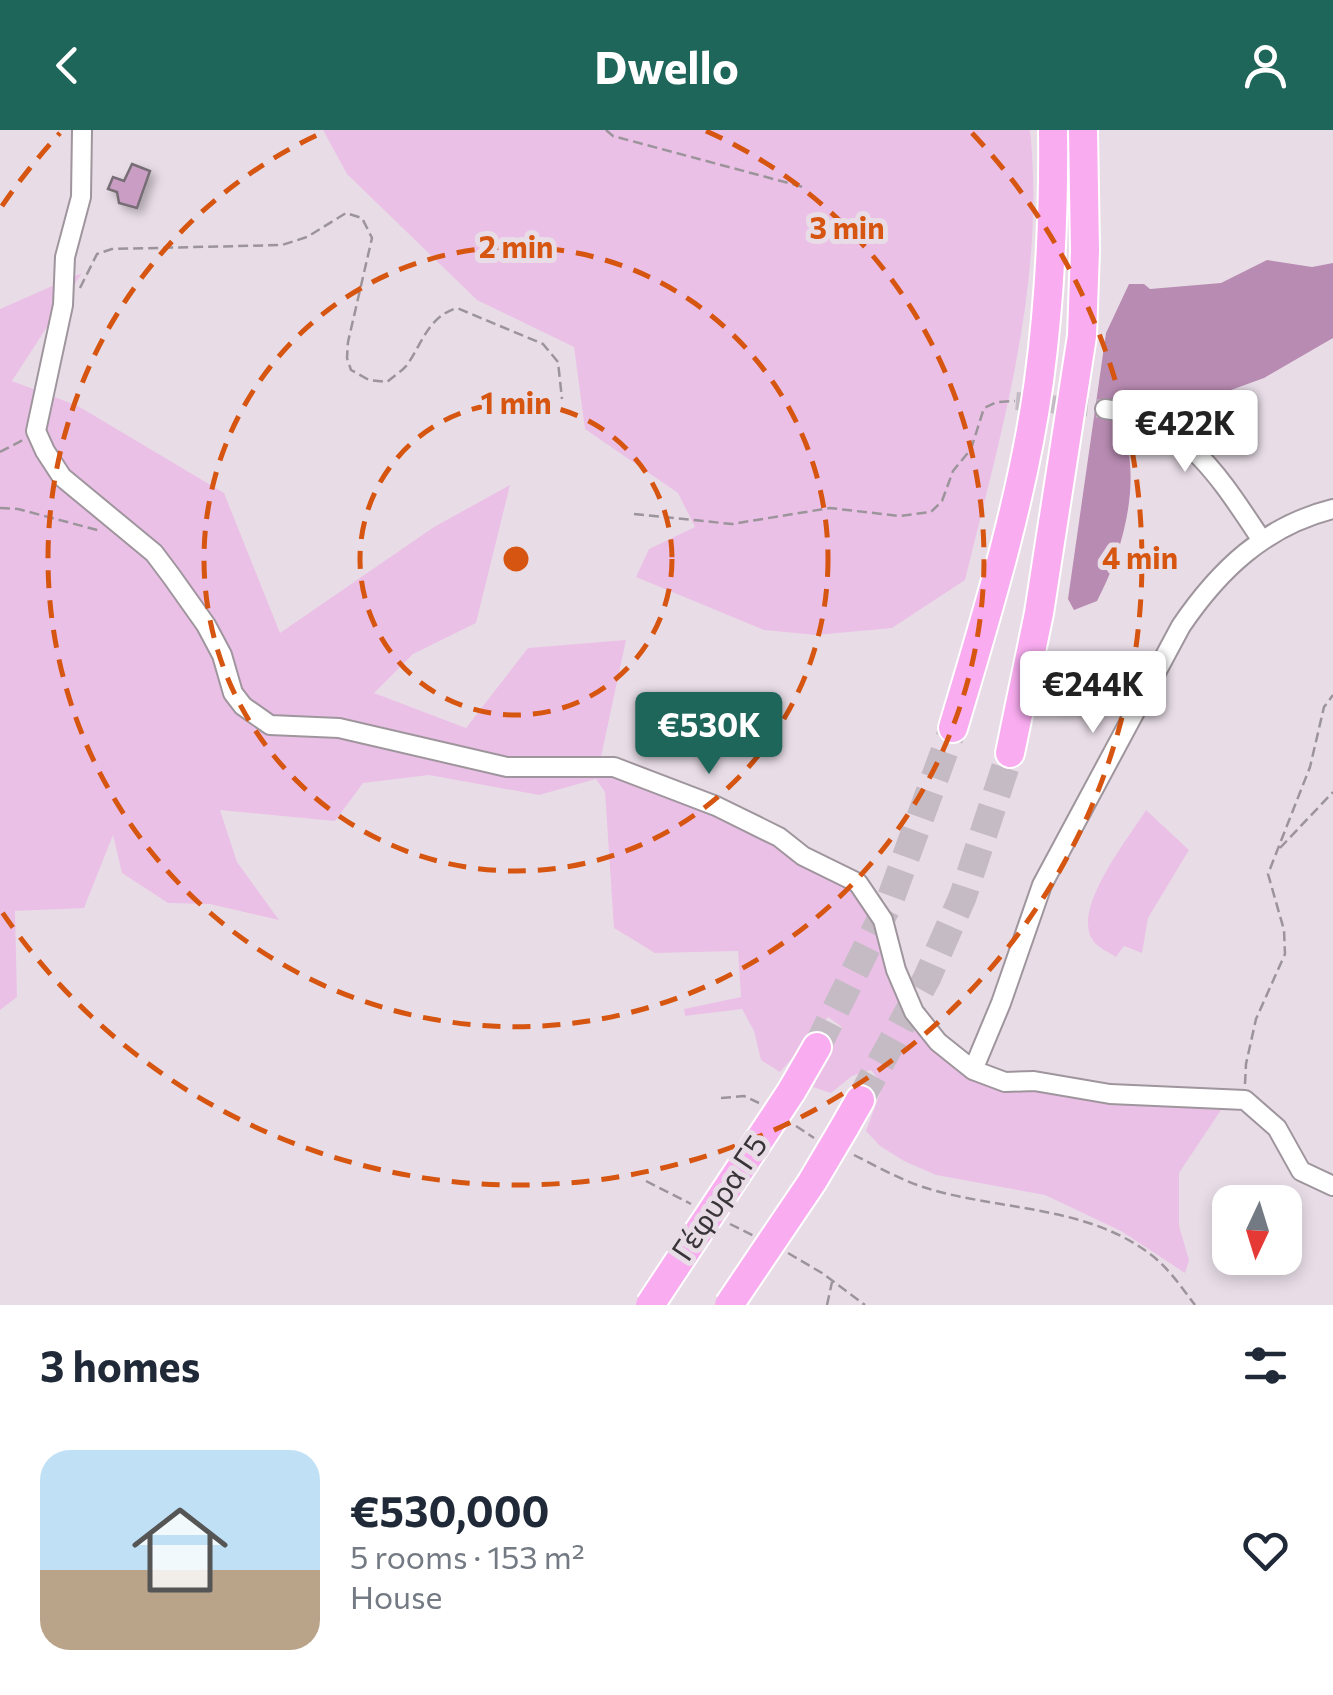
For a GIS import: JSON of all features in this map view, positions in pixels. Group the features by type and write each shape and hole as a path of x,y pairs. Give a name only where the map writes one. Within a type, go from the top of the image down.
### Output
{"highway":[{"path":"953,728 1020,483 1038,380 1054,186 1053,130"},
{"path":"1010,753 1040,613 1082,336 1083,130"},
{"name":"Γέφυρα Γ5","path":"650,1305 816,1047"},
{"path":"729,1305 844,1139 860,1100"}],"street":[{"path":"82,130 81,198 65,257 63,305 36,431 52,462 74,489 143,544 172,577 222,655 233,694 256,717 270,725 339,728 517,768 614,767 683,792 749,822 862,888 883,920 896,970 914,1012 938,1042 973,1070 1005,1082 1034,1082 1110,1094 1245,1100 1277,1128 1302,1171 1333,1186"},
{"path":"1105,409 1147,418 1181,439 1216,476 1261,539"},
{"path":"973,1070 1042,885 1193,608 1223,572 1261,539 1333,509"}],"path":[{"path":"606,130 612,136 807,188"},
{"path":"78,293 97,254 112,249 282,245 307,237 346,213 362,218 372,238 348,342 351,370 369,380 388,382 406,366 423,335 443,312 457,308 544,344 558,362 562,399"},
{"path":"634,514 732,524 830,508 900,516 931,512 942,500 954,470 971,450 984,408 1016,401"},
{"path":"0,452 36,431"},
{"path":"0,508 18,509 104,532"},
{"path":"1245,1100 1246,1064 1256,1019 1285,954 1284,930 1268,874 1318,741 1324,707 1333,694"},
{"path":"1276,852 1333,792"},
{"path":"721,1098 744,1096 781,1101"},
{"path":"787,1120 816,1139"},
{"path":"844,1139 924,1187 1040,1210 1126,1239 1168,1270 1195,1305"},
{"path":"827,1305 833,1280"}],"shaded area":[{"path":"323,130 1030,130 1032,244 1026,301 1006,413 965,580 892,628 816,635 764,630 636,577 649,549 695,527 678,493 585,429 574,347 477,300 347,174"},
{"path":"1267,260 1312,267 1333,263 1333,338 1264,378 1231,390 1147,394 1122,400 1131,473 1124,530 1097,601 1074,610 1068,599 1106,333 1129,284 1144,284 1150,289 1221,283"},
{"path":"82,273 12,381 78,406 224,493 280,633 434,527 510,485 476,623 413,654 374,693 466,728 528,648 626,640 598,771 687,800 854,884 875,916 906,1005 1002,1086 1108,1102 1221,1110 1179,1173 1179,1226 1189,1260 1185,1273 1121,1231 1045,1195 936,1175 880,1146 866,1131 883,1085 871,1070 852,1076 831,1093 813,1087 842,1027 828,1017 780,1072 761,1060 754,1031 742,1009 685,1016 684,1009 741,997 738,951 655,953 614,928 605,792 596,779 539,795 429,775 363,783 335,821 220,810 237,862 279,920 210,904 168,903 122,873 113,835 84,908 15,911 17,997 0,1010 0,309"},
{"path":"1146,810 1189,850 1148,918 1142,953 1124,946 1116,957 1096,944 1089,931 1089,915 1103,877"}],"building":[{"path":"132,164 150,171 137,208 119,203 117,192 108,189 113,177 124,181"},
{"path":"1062,666 1084,672 1079,691 1086,693 1083,708 1048,702 1053,683 1059,684"}],"tunnel":[{"path":"1016,401 1105,409"},
{"path":"817,1047 889,903 953,728"},
{"path":"860,1100 927,978 963,896 1010,753"}]}
